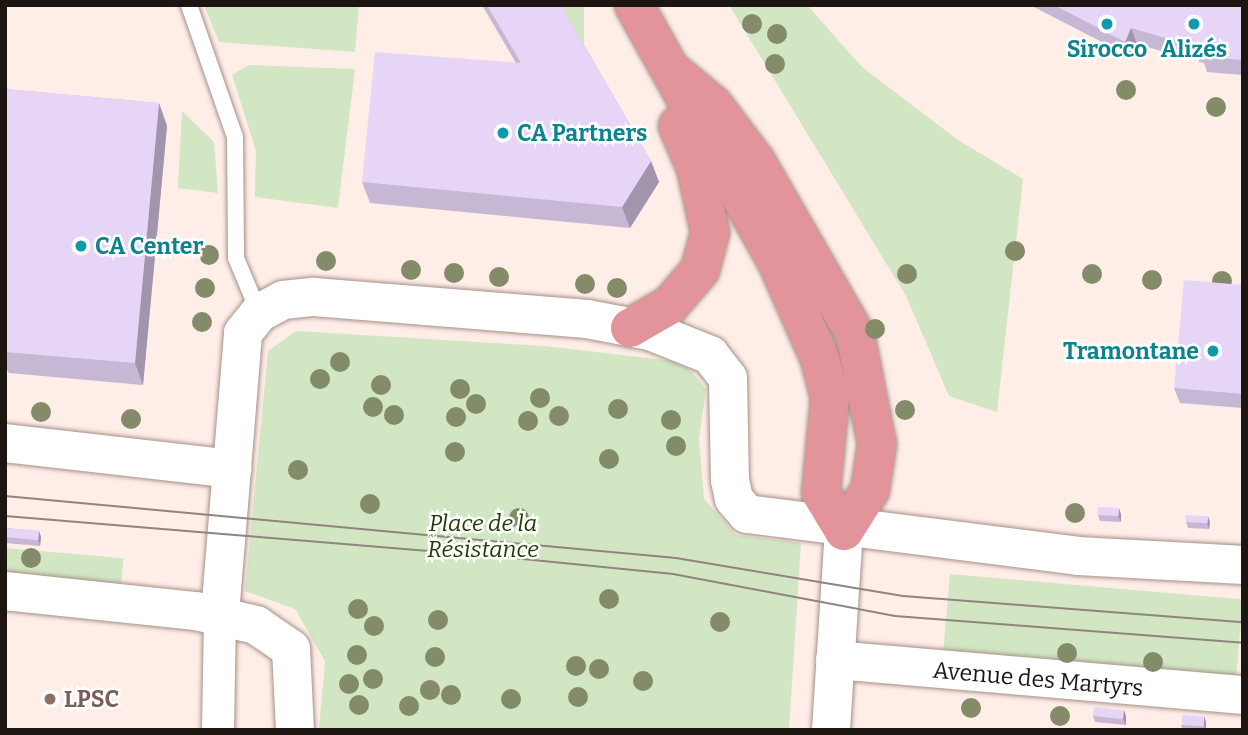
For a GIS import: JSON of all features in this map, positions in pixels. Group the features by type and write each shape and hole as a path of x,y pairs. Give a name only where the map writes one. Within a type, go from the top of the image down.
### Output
{"highway":[{"path":"634,5 779,266 820,359 830,398 821,493 844,531"},
{"path":"630,328 670,304 700,270 710,232 696,168 671,111 671,70"}],"main road":[{"path":"220,614 243,333 259,313 283,300 323,297 630,328 710,355 728,378 730,480 734,499 747,514 844,531 1243,565"},
{"path":"5,443 233,469"},
{"path":"831,730 844,531"},
{"path":"5,591 220,614 256,625 291,649 295,730"},
{"name":"Avenue des Martyrs","path":"835,660 1243,695"}],"street":[{"path":"218,730 220,614"}],"lane":[{"path":"189,5 235,137 236,258 259,313"}],"green space":[{"path":"204,5 359,5 355,52 219,42"},
{"path":"557,5 584,5 584,209 557,209"},
{"path":"729,5 807,5 862,67 958,140 1023,179 997,412 949,396 906,296"},
{"path":"249,65 355,69 338,208 255,197 256,151 232,75"},
{"path":"182,111 214,142 218,193 178,188"},
{"name":"Place de la Résistance","path":"296,331 544,346 673,361 690,370 706,389 699,439 704,499 736,535 801,543 789,730 319,730 325,661 295,609 245,591 268,351"},
{"path":"5,548 124,558 121,584 5,574"},
{"path":"950,574 1243,600 1236,675 943,650"}],"building":[{"name":"CA Partners","path":"487,5 561,5 651,161 622,207 362,182 375,52 521,63"},
{"name":"Alizés","path":"1054,5 1243,5 1243,60 1202,57 1203,49 1131,28 1125,42"},
{"name":"CA Center","path":"5,89 159,103 135,363 5,352"},
{"name":"Tramontane","path":"1184,280 1243,285 1243,394 1174,388"},
{"path":"1098,507 1119,508 1119,516 1098,515"},
{"path":"1186,515 1208,516 1208,523 1186,522"},
{"path":"5,528 39,531 38,540 5,537"},
{"path":"1094,707 1124,710 1123,719 1093,716"},
{"path":"1182,715 1204,716 1203,726 1181,725"}],"tram line":[{"path":"5,496 676,558 903,596 1243,622"},
{"path":"5,516 673,574 895,616 1243,643"}],"place":[{"name":"Sirocco","path":"1107,24"},
{"name":"Alizés","path":"1194,24"},
{"name":"CA Partners","path":"503,133"},
{"name":"CA Center","path":"81,246"},
{"name":"Tramontane","path":"1213,351"},
{"name":"LPSC","path":"50,699"}]}
